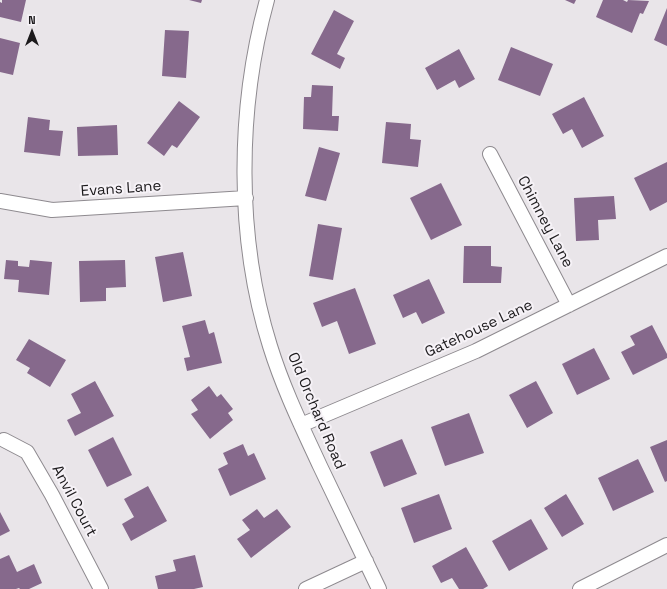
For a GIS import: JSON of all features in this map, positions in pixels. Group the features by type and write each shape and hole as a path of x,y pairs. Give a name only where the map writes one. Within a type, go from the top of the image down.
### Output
{"street":[{"name":"Old Orchard Road","path":"267,0 253,68 246,123 246,222 250,257 261,313 287,393 379,589"},
{"name":"Chimney Lane","path":"490,154 569,305"},
{"name":"Evans Lane","path":"0,201 52,210 246,198"},
{"name":"Gatehouse Lane","path":"301,425 476,351 667,256"},
{"name":"Anvil Court","path":"4,440 27,452 52,495 101,589"},
{"path":"580,589 667,545"},
{"path":"306,589 366,561"}],"building":[{"path":"2,0 26,0 21,22 0,17 0,2 2,3"},
{"path":"189,0 202,0 201,3"},
{"path":"565,0 576,0 574,4"},
{"path":"603,0 623,0 627,2 628,0 649,1 643,14 640,13 632,33 596,17"},
{"path":"667,8 667,46 654,40"},
{"path":"334,10 354,21 337,54 345,58 340,69 311,54"},
{"path":"165,30 189,31 186,78 162,76"},
{"path":"0,38 20,43 13,75 0,72"},
{"path":"511,47 553,64 540,96 498,80"},
{"path":"459,49 475,79 459,88 455,80 437,90 425,68"},
{"path":"312,85 333,86 332,116 339,116 338,131 303,129 304,97 311,97"},
{"path":"584,97 604,136 582,148 572,129 563,134 552,114"},
{"path":"179,101 200,117 177,148 172,145 164,156 147,143"},
{"path":"28,117 50,120 49,130 63,131 60,156 24,152"},
{"path":"386,122 411,124 410,139 421,140 418,167 382,163"},
{"path":"117,125 118,155 78,156 77,127"},
{"path":"319,147 340,153 326,201 305,196"},
{"path":"667,162 667,202 650,211 634,178"},
{"path":"441,183 462,225 431,240 410,198"},
{"path":"614,196 616,219 598,220 599,240 576,241 574,198"},
{"path":"318,224 342,228 333,280 309,276"},
{"path":"464,246 491,246 491,266 502,267 501,283 463,283"},
{"path":"183,252 192,296 163,302 155,257"},
{"path":"6,260 18,261 18,266 29,267 30,260 52,262 49,295 18,292 19,280 4,279"},
{"path":"125,260 126,287 106,288 106,301 80,302 79,261"},
{"path":"429,279 445,313 422,324 416,312 403,318 393,295"},
{"path":"355,288 376,344 349,354 337,321 322,327 313,303"},
{"path":"205,320 209,334 214,332 222,363 187,371 184,358 190,357 182,326"},
{"path":"652,325 667,354 667,358 633,375 621,352 635,345 630,336"},
{"path":"29,339 66,360 50,387 27,373 30,368 16,360"},
{"path":"594,348 610,379 577,395 562,364"},
{"path":"95,381 114,416 75,436 67,420 81,413 71,394"},
{"path":"536,381 553,413 527,428 509,395"},
{"path":"209,386 217,397 221,394 233,409 228,413 233,420 210,439 191,414 198,410 191,400"},
{"path":"469,413 484,453 445,466 431,427"},
{"path":"113,437 132,475 107,487 88,450"},
{"path":"402,439 417,474 384,487 370,452"},
{"path":"667,440 667,481 665,482 650,447"},
{"path":"243,444 248,456 254,453 266,479 230,496 218,469 228,464 223,453"},
{"path":"638,459 654,492 613,511 598,478"},
{"path":"148,486 167,521 131,541 122,524 134,517 124,499"},
{"path":"439,494 452,529 414,543 401,508"},
{"path":"566,494 584,524 562,537 544,508"},
{"path":"257,509 264,518 277,509 291,527 251,558 237,539 250,530 242,520"},
{"path":"0,512 10,531 0,536"},
{"path":"531,519 548,549 509,571 492,541"},
{"path":"466,547 488,586 483,589 459,589 452,578 441,583 432,566"},
{"path":"9,555 17,572 34,564 42,583 29,589 0,589 0,559"},
{"path":"195,555 203,587 194,589 158,589 155,576 176,571 173,560"}]}
